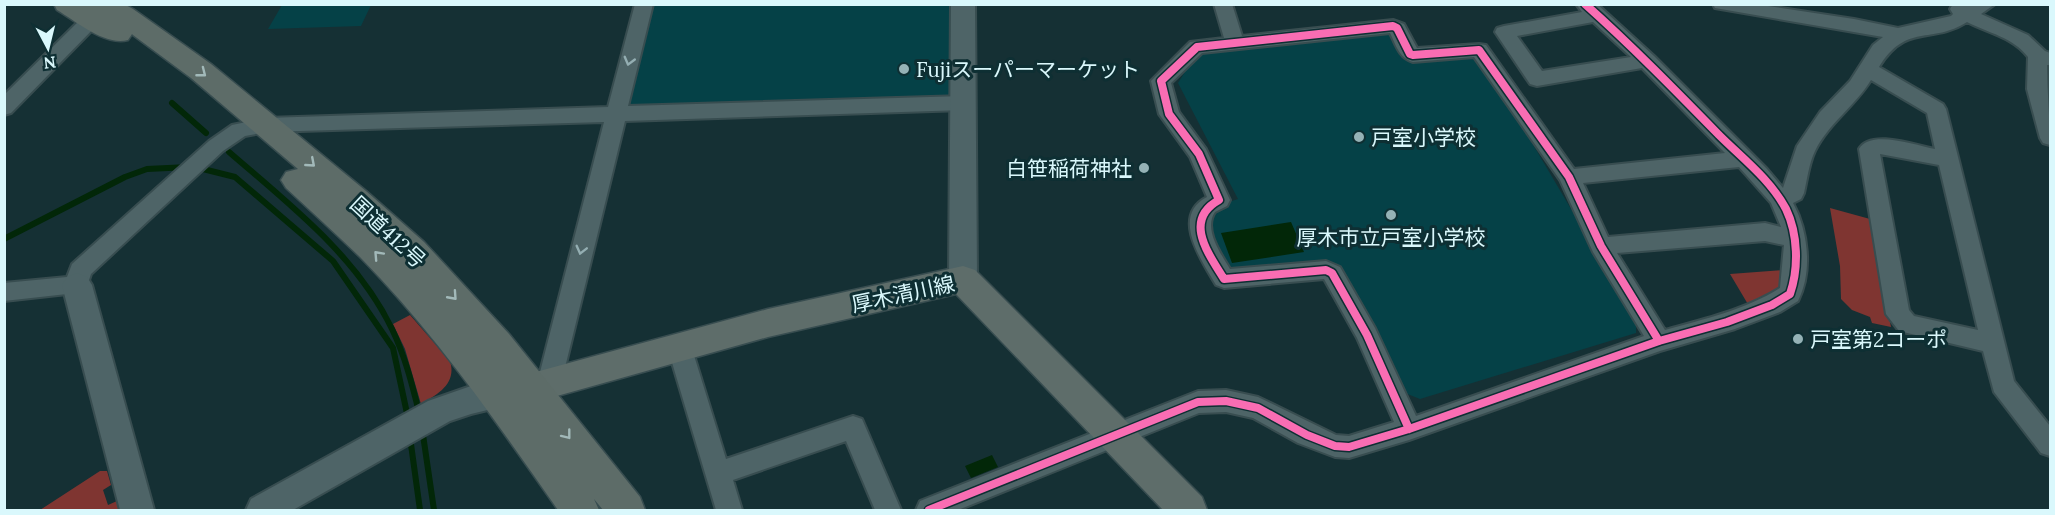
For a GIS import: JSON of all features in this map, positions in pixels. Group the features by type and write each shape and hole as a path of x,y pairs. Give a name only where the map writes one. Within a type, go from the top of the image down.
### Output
{"highway":[{"name":"国道412号","path":"67,4 97,9 145,50 252,128 413,292 526,389 626,510"},
{"name":"国道412号","path":"526,389 579,510"}],"main road":[{"name":"厚木清川線","path":"526,389 680,349 768,323 963,279 1113,436 1188,510"}],"street":[{"path":"263,510 385,443 427,417 455,405 526,389 615,115 644,4"},
{"path":"963,4 963,279"},
{"path":"1222,4 1235,43"},
{"path":"1722,4 1752,12 1849,23 1898,34 1936,27 1958,20 1959,9"},
{"path":"1959,9 1986,4"},
{"path":"4,108 12,93 97,9"},
{"path":"1959,9 2011,33 2044,58 2037,89 2050,138"},
{"path":"929,510 1198,402 1226,401 1258,408 1307,435 1335,446 1349,447 1409,429 1659,341 1736,319 1772,305 1790,294 1795,274 1792,223 1780,200 1744,159 1647,61 1591,10 1503,32 1537,79 1647,61"},
{"path":"1409,429 1367,335 1332,273 1326,270 1224,279 1202,242 1200,234 1203,211 1210,203 1219,200 1199,154 1169,114 1161,81 1197,47 1393,26 1397,28 1410,54 1413,55 1479,50 1569,177 1601,246 1659,341"},
{"path":"1780,200 1793,193 1804,151 1815,133 1857,86 1880,50 1898,34"},
{"path":"1867,69 1936,108 2003,385 2050,445"},
{"path":"137,510 77,285 80,270 222,141 252,128 964,103"},
{"path":"1949,159 1875,145 1869,149 1898,314 1907,324 1991,343"},
{"path":"1569,177 1744,159"},
{"path":"1601,246 1765,232 1793,238"},
{"path":"4,292 77,285"},
{"path":"680,349 729,510"},
{"path":"718,473 853,427 888,510"}],"shaded area":[{"path":"282,5 371,5 361,26 268,29"},
{"path":"648,5 952,5 950,97 624,110"},
{"name":"厚木市立戸室小学校","path":"1392,32 1406,59 1468,53 1476,56 1530,134 1528,136 1581,226 1587,242 1636,321 1636,333 1420,399 1405,393 1371,319 1335,264 1234,277 1205,240 1210,208 1238,199 1178,83 1198,51"},
{"path":"1830,208 1870,219 1891,327 1872,323 1870,317 1852,310 1841,299 1840,266"},
{"path":"1291,222 1304,252 1232,263 1221,233"},
{"path":"1785,270 1785,289 1749,306 1730,274"},
{"path":"410,315 450,361 451,369 451,376 444,387 421,404 405,349 393,324"},
{"path":"992,455 998,467 971,478 965,466"},
{"path":"100,471 107,471 111,485 103,490 108,505 117,501 120,510 40,510"}],"waterway":[{"path":"172,103 206,133"},
{"path":"229,152 320,233 360,278 397,339 419,412"},
{"path":"4,239 125,177 147,169 189,167"},
{"path":"199,168 235,177 333,261 393,348 408,418"},
{"path":"422,428 434,510"},
{"path":"410,437 420,510"}],"cycle path":[{"path":"929,510 1198,402 1226,401 1258,408 1307,435 1335,446 1349,447 1409,429 1659,341 1727,322 1772,305 1790,294 1795,269 1794,237 1791,222 1778,197 1760,175 1620,35 1585,4"},
{"path":"1409,429 1367,335 1332,273 1326,270 1224,279 1212,259 1206,248 1200,225 1207,206 1219,200 1199,154 1169,114 1161,81 1197,47 1393,26 1397,28 1410,54 1413,55 1479,50 1569,177 1601,246 1659,341"}],"place":[{"name":"Fujiスーパーマーケット","path":"904,69"},
{"name":"戸室小学校","path":"1359,137"},
{"name":"白笹稲荷神社","path":"1144,168"},
{"name":"厚木市立戸室小学校","path":"1391,215"},
{"name":"戸室第2コーポ","path":"1798,339"}]}
